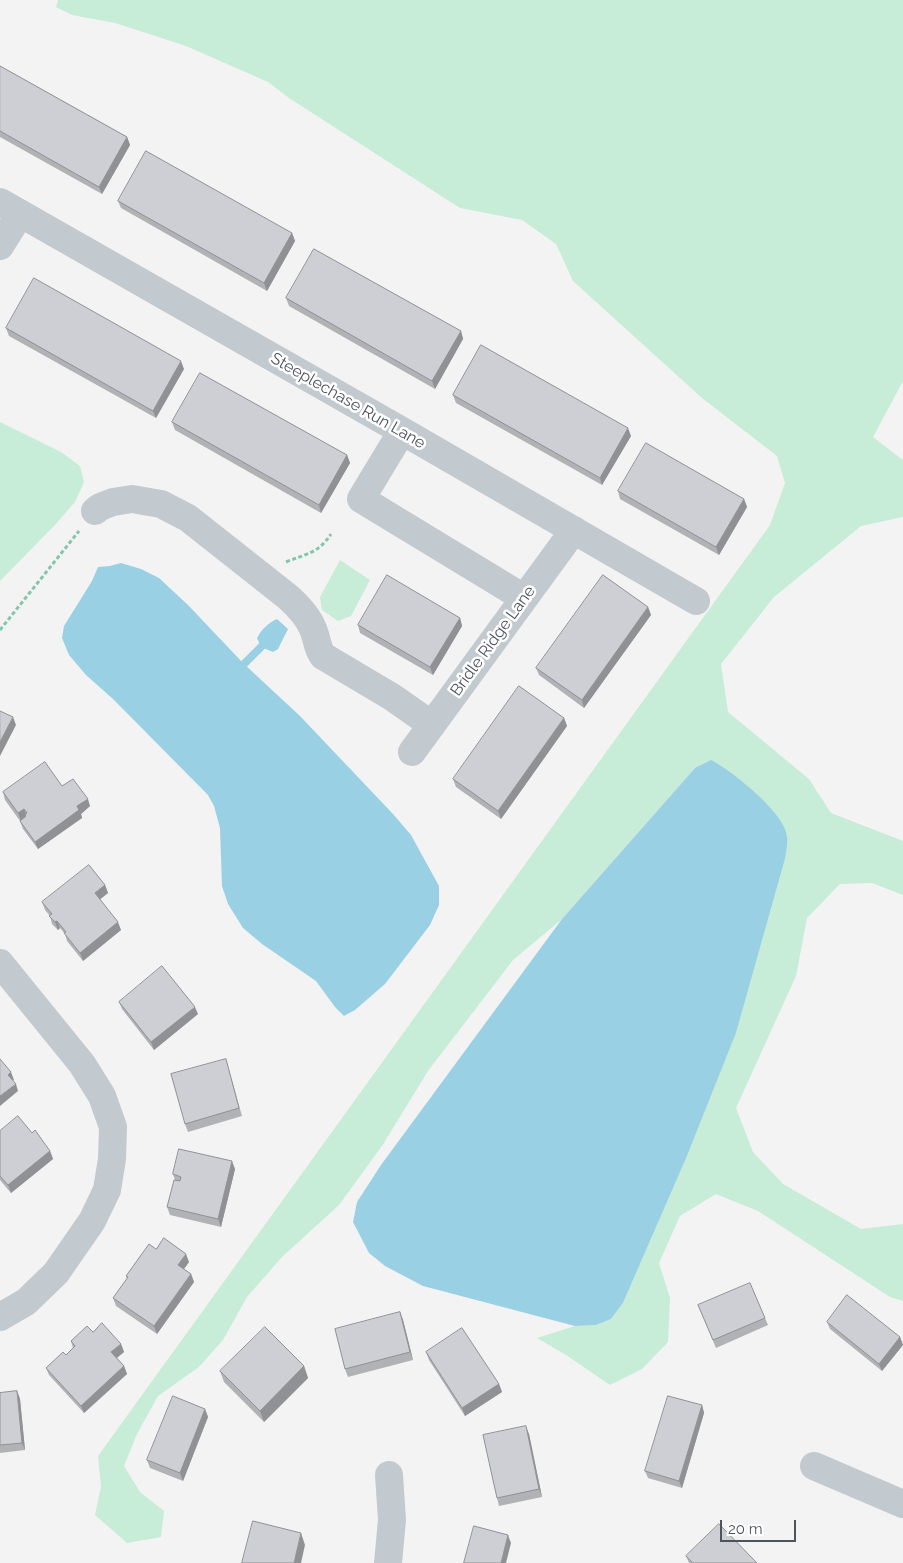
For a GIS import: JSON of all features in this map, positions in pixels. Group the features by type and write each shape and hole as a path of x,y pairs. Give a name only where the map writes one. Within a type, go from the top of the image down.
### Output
{"street":[{"path":"0,246 10,208"},
{"name":"Steeplechase Run Lane","path":"10,208 696,601"},
{"path":"402,431 360,499 524,598"},
{"path":"95,511 113,502 132,499 161,504 188,518 300,608 313,629 323,656 392,697 432,725"},
{"name":"Bridle Ridge Lane","path":"412,752 574,530"},
{"path":"0,963 82,1064 102,1096 113,1127 112,1159 107,1190 92,1221 56,1273 26,1302 0,1317"},
{"path":"814,1466 903,1504"},
{"path":"388,1563 392,1520 389,1474"}],"path":[{"path":"0,630 95,511"},
{"path":"259,575 316,551 325,543 330,534"}],"green space":[{"path":"58,0 903,0 903,381 873,437 903,460 903,517 861,526 774,597 721,664 728,712 809,779 831,813 903,841 903,895 872,883 840,884 807,918 796,976 736,1108 753,1152 783,1184 861,1229 903,1224 903,1301 890,1297 758,1211 716,1194 680,1216 659,1263 670,1298 668,1342 642,1369 610,1385 537,1338 575,1326 596,1325 611,1319 623,1303 687,1156 736,1033 785,859 787,834 695,768 562,919 513,960 428,1071 382,1146 339,1205 282,1257 247,1297 223,1340 199,1367 158,1396 137,1434 124,1466 140,1492 164,1511 161,1537 127,1543 95,1515 101,1487 98,1456 770,525 785,483 777,456 702,398 573,281 556,244 522,220 460,208 289,98 268,82 186,46 115,23 72,15 56,7"},
{"path":"0,422 61,452 80,466 84,482 75,502 0,581"},
{"path":"340,560 370,580 351,616 338,621 322,610 320,597"}],"water":[{"path":"121,563 141,569 159,578 188,605 244,664 300,716 411,835 439,886 439,905 430,925 385,984 355,1010 344,1016 316,981 262,944 243,928 228,904 222,886 220,828 214,806 208,795 113,699 86,675 69,655 62,638 64,626 92,581 98,567"},
{"path":"277,619 288,629 278,649 273,652 261,647 257,638 271,622"},
{"path":"711,760 756,793 777,816 787,836 785,859 736,1033 687,1156 623,1303 611,1319 596,1325 575,1326 423,1286 385,1266 369,1253 353,1222 357,1202 381,1165 562,919 695,768"}],"building":[{"path":"0,66 127,137 99,187 0,131"},
{"path":"146,151 292,233 264,283 118,201"},
{"path":"314,249 461,331 432,381 286,298"},
{"path":"34,278 181,361 153,411 6,328"},
{"path":"481,345 628,428 600,478 453,395"},
{"path":"200,373 347,455 319,505 172,422"},
{"path":"646,443 744,499 716,547 618,491"},
{"path":"387,575 460,618 430,667 358,625"},
{"path":"603,575 648,607 582,700 536,668"},
{"path":"519,686 564,718 498,811 453,779"},
{"path":"0,711 13,717 0,742"},
{"path":"45,762 62,786 73,779 88,799 77,806 79,810 35,842 20,821 27,813 24,809 18,813 3,792"},
{"path":"89,865 105,885 95,893 118,922 80,953 57,921 55,922 49,916 52,914 42,902"},
{"path":"162,966 195,1007 151,1042 119,1002"},
{"path":"0,1059 11,1072 8,1075 16,1084 0,1096"},
{"path":"226,1059 239,1108 185,1124 171,1074"},
{"path":"18,1116 32,1133 35,1130 50,1151 8,1185 0,1176 0,1131"},
{"path":"179,1149 232,1161 218,1219 167,1207 174,1180 180,1181 181,1177 173,1174"},
{"path":"164,1238 186,1254 178,1265 191,1274 154,1326 113,1298 149,1244 156,1249"},
{"path":"750,1283 765,1318 713,1340 698,1305"},
{"path":"847,1295 900,1337 879,1364 827,1322"},
{"path":"400,1312 410,1352 345,1369 335,1329"},
{"path":"102,1323 121,1344 111,1352 124,1366 81,1406 46,1368 63,1352 66,1355 75,1346 71,1341 87,1326 93,1332"},
{"path":"265,1327 304,1366 260,1411 220,1371"},
{"path":"462,1328 499,1384 462,1408 426,1352"},
{"path":"17,1391 22,1443 0,1445 0,1393"},
{"path":"173,1396 205,1409 180,1473 147,1460"},
{"path":"668,1396 702,1405 679,1481 645,1471"},
{"path":"526,1426 539,1489 497,1498 483,1435"},
{"path":"253,1521 301,1533 294,1563 242,1563"},
{"path":"719,1524 757,1563 693,1563 686,1556"},
{"path":"474,1526 508,1535 501,1563 464,1563"}],"waterway":[{"path":"244,664 261,647"}]}
